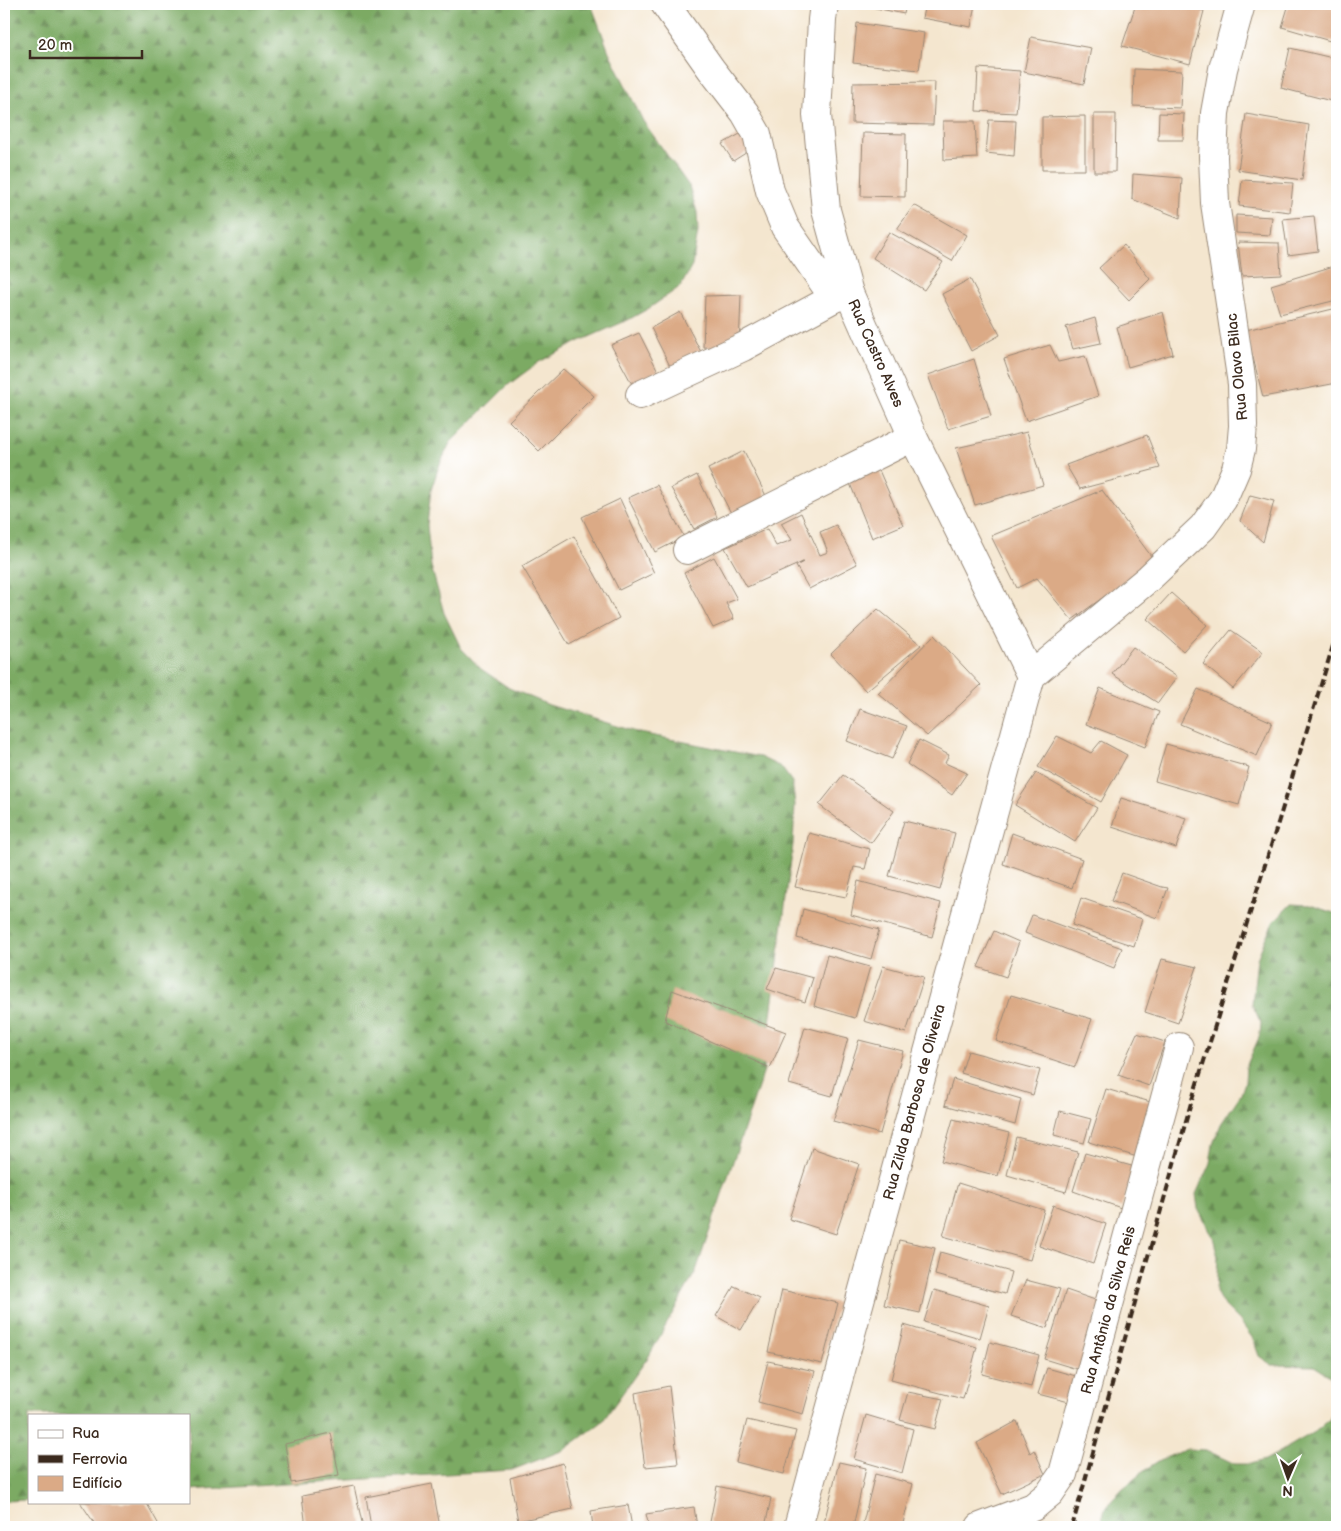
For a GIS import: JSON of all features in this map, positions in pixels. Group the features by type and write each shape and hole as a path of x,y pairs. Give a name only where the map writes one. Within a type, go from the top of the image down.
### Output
{"street":[{"path":"640,395 743,347 842,295 785,227 770,191 757,134 745,113 664,4"},
{"name":"Rua Castro Alves","path":"824,4 817,114 826,210 842,295 1031,676"},
{"name":"Rua Olavo Bilac","path":"1031,676 1149,578 1203,527 1224,499 1236,469 1242,449 1242,384 1233,316 1220,249 1213,157 1216,113 1222,78 1241,4"},
{"path":"687,550 913,437"},
{"name":"Rua Zilda Barbosa de Oliveira","path":"798,1527 1031,676"},
{"name":"Rua Antônio da Silva Reis","path":"980,1527 1033,1507 1050,1493 1063,1474 1179,1047"}],"green space":[{"path":"4,4 591,4 609,52 643,121 689,186 697,212 698,232 692,266 681,286 651,307 628,320 539,362 508,385 450,443 439,466 431,490 427,525 431,566 444,613 461,648 481,669 509,688 549,705 640,733 760,757 781,767 792,782 795,804 793,844 764,1070 696,1271 649,1356 602,1422 564,1450 512,1470 190,1490 190,1414 28,1414 28,1500 4,1501"},
{"path":"1291,904 1310,905 1337,914 1337,1397 1330,1376 1314,1366 1272,1365 1259,1356 1253,1339 1240,1321 1222,1303 1216,1292 1218,1257 1213,1237 1198,1209 1196,1194 1210,1163 1213,1144 1221,1124 1241,1094 1245,1082 1246,1067 1260,1035 1261,1023 1252,1004 1257,959 1274,921"},
{"path":"1337,1397 1337,1527 1099,1527 1106,1507 1122,1489 1160,1460 1187,1449 1206,1450 1235,1464 1250,1464 1265,1460 1319,1429 1329,1420"}],"building":[{"path":"857,4 906,4 904,14"},
{"path":"925,4 975,4 971,27 922,18"},
{"path":"1136,4 1186,4 1186,6 1204,11 1190,64 1122,46"},
{"path":"1289,4 1337,4 1337,43 1282,27"},
{"path":"857,23 924,33 919,70 853,63"},
{"path":"1031,37 1091,48 1084,84 1024,72"},
{"path":"1290,48 1337,59 1337,95 1335,102 1281,88"},
{"path":"978,68 1020,71 1016,113 976,111"},
{"path":"1134,69 1182,71 1180,108 1133,106"},
{"path":"935,82 933,125 852,123 853,83"},
{"path":"1159,113 1184,114 1183,140 1158,140"},
{"path":"1094,114 1116,114 1115,172 1094,172"},
{"path":"1246,114 1309,125 1302,180 1238,170"},
{"path":"1085,116 1085,170 1042,170 1042,117"},
{"path":"989,120 1016,121 1014,156 986,153"},
{"path":"943,121 975,121 977,158 944,160"},
{"path":"863,133 906,134 905,197 861,196"},
{"path":"740,134 752,149 733,161 722,144"},
{"path":"1133,174 1182,178 1180,218 1132,199"},
{"path":"1242,180 1293,183 1290,212 1239,206"},
{"path":"914,205 967,235 952,261 897,229"},
{"path":"1236,215 1272,217 1270,235 1236,233"},
{"path":"1314,216 1318,251 1288,255 1283,219"},
{"path":"889,232 943,262 924,290 873,258"},
{"path":"1238,242 1279,243 1281,274 1242,276"},
{"path":"1124,245 1150,279 1129,300 1099,268"},
{"path":"1337,265 1337,300 1280,314 1271,285"},
{"path":"970,279 1000,335 971,351 942,294"},
{"path":"741,295 739,349 703,347 705,296"},
{"path":"1337,308 1337,383 1263,397 1246,330"},
{"path":"680,312 701,352 671,368 651,328"},
{"path":"1163,312 1173,354 1128,367 1117,327"},
{"path":"1095,318 1101,343 1073,349 1066,327"},
{"path":"639,333 658,371 632,384 611,345"},
{"path":"1050,345 1058,362 1085,356 1098,396 1026,421 1004,359"},
{"path":"974,359 991,416 948,429 928,375"},
{"path":"563,369 594,396 539,451 509,421"},
{"path":"1027,432 1043,485 975,505 956,448"},
{"path":"1147,435 1160,468 1080,489 1066,465"},
{"path":"744,451 767,498 732,515 708,469"},
{"path":"878,468 903,525 872,538 849,481"},
{"path":"697,475 717,517 694,529 671,488"},
{"path":"657,485 684,537 655,552 628,498"},
{"path":"1102,490 1154,560 1072,620 1037,578 1017,588 991,536"},
{"path":"1250,495 1274,501 1263,542 1240,521"},
{"path":"620,499 654,573 619,590 582,517"},
{"path":"801,513 820,555 828,552 820,532 836,525 857,564 809,589 796,566 803,562 747,587 725,548 767,529 776,546 792,540 781,523"},
{"path":"574,536 619,618 569,645 522,566"},
{"path":"714,557 737,599 726,603 734,619 713,628 684,573"},
{"path":"1171,593 1207,625 1183,651 1147,619"},
{"path":"878,609 921,645 866,691 831,654"},
{"path":"1231,630 1263,652 1233,689 1203,664"},
{"path":"934,635 981,685 927,736 878,693"},
{"path":"1133,647 1177,677 1158,703 1112,674"},
{"path":"1100,688 1159,712 1145,747 1086,724"},
{"path":"1198,689 1272,722 1257,756 1180,724"},
{"path":"860,709 907,726 892,759 847,741"},
{"path":"1057,736 1091,753 1101,741 1127,755 1101,802 1038,767"},
{"path":"919,740 949,755 945,763 967,773 952,795 907,764"},
{"path":"1166,744 1249,767 1239,805 1155,781"},
{"path":"1036,773 1097,808 1075,842 1015,805"},
{"path":"843,775 894,811 871,843 819,805"},
{"path":"1121,798 1186,818 1176,848 1112,827"},
{"path":"904,821 955,833 940,890 889,876"},
{"path":"809,833 870,849 865,869 854,867 846,897 795,887"},
{"path":"1012,833 1082,859 1072,888 1003,864"},
{"path":"1122,873 1168,888 1157,918 1111,901"},
{"path":"858,881 941,903 932,937 851,915"},
{"path":"1081,898 1142,919 1134,946 1072,925"},
{"path":"803,909 879,930 871,959 797,938"},
{"path":"1032,915 1122,948 1114,968 1025,933"},
{"path":"994,931 1019,942 1006,977 978,967"},
{"path":"827,955 870,967 855,1018 814,1006"},
{"path":"1162,959 1197,967 1178,1023 1145,1012"},
{"path":"883,966 924,977 906,1033 864,1021"},
{"path":"776,968 813,978 805,1002 767,989"},
{"path":"672,990 786,1032 770,1068 665,1021"},
{"path":"1011,995 1092,1019 1075,1067 996,1041"},
{"path":"805,1027 848,1038 832,1096 789,1084"},
{"path":"1137,1033 1165,1042 1149,1086 1118,1075"},
{"path":"859,1040 903,1051 880,1134 833,1121"},
{"path":"968,1051 1040,1070 1033,1095 961,1073"},
{"path":"953,1079 1021,1099 1015,1125 945,1105"},
{"path":"1106,1089 1154,1103 1137,1157 1089,1142"},
{"path":"1060,1111 1091,1119 1084,1143 1054,1135"},
{"path":"953,1119 1009,1133 998,1176 941,1161"},
{"path":"1016,1137 1078,1152 1066,1192 1007,1175"},
{"path":"812,1148 859,1164 836,1234 789,1219"},
{"path":"1085,1153 1135,1167 1121,1208 1073,1191"},
{"path":"958,1183 1044,1210 1030,1260 943,1236"},
{"path":"1053,1205 1106,1224 1093,1264 1039,1246"},
{"path":"899,1240 935,1248 920,1313 884,1305"},
{"path":"940,1252 1011,1272 1005,1294 935,1275"},
{"path":"1026,1280 1060,1289 1047,1328 1011,1316"},
{"path":"734,1286 760,1298 741,1330 716,1316"},
{"path":"782,1290 838,1303 822,1364 768,1352"},
{"path":"934,1290 989,1306 980,1338 924,1322"},
{"path":"1066,1290 1101,1302 1080,1370 1044,1359"},
{"path":"904,1325 977,1347 963,1399 891,1380"},
{"path":"990,1342 1039,1355 1031,1387 982,1374"},
{"path":"768,1361 815,1371 803,1414 758,1402"},
{"path":"1047,1368 1076,1376 1069,1402 1038,1394"},
{"path":"669,1386 678,1464 645,1467 635,1393"},
{"path":"908,1392 943,1399 935,1429 900,1420"},
{"path":"866,1415 913,1429 902,1473 854,1459"},
{"path":"747,1420 796,1431 784,1474 736,1462"},
{"path":"1017,1421 1030,1453 1034,1450 1045,1474 1002,1494 977,1443"},
{"path":"331,1433 339,1475 291,1483 285,1444"},
{"path":"839,1462 866,1468 853,1527 823,1527"},
{"path":"563,1463 573,1509 518,1521 510,1478"},
{"path":"875,1474 913,1484 902,1527 862,1527"},
{"path":"432,1484 440,1527 371,1527 366,1497"},
{"path":"354,1486 363,1527 306,1527 302,1496"},
{"path":"717,1486 771,1498 765,1527 716,1527 710,1522"},
{"path":"81,1504 147,1504 159,1525 155,1527 97,1527"},
{"path":"628,1505 632,1527 593,1527 591,1511"},
{"path":"694,1507 697,1527 649,1527 646,1514"}],"railway":[{"path":"1072,1527 1191,1103 1337,633"}]}
